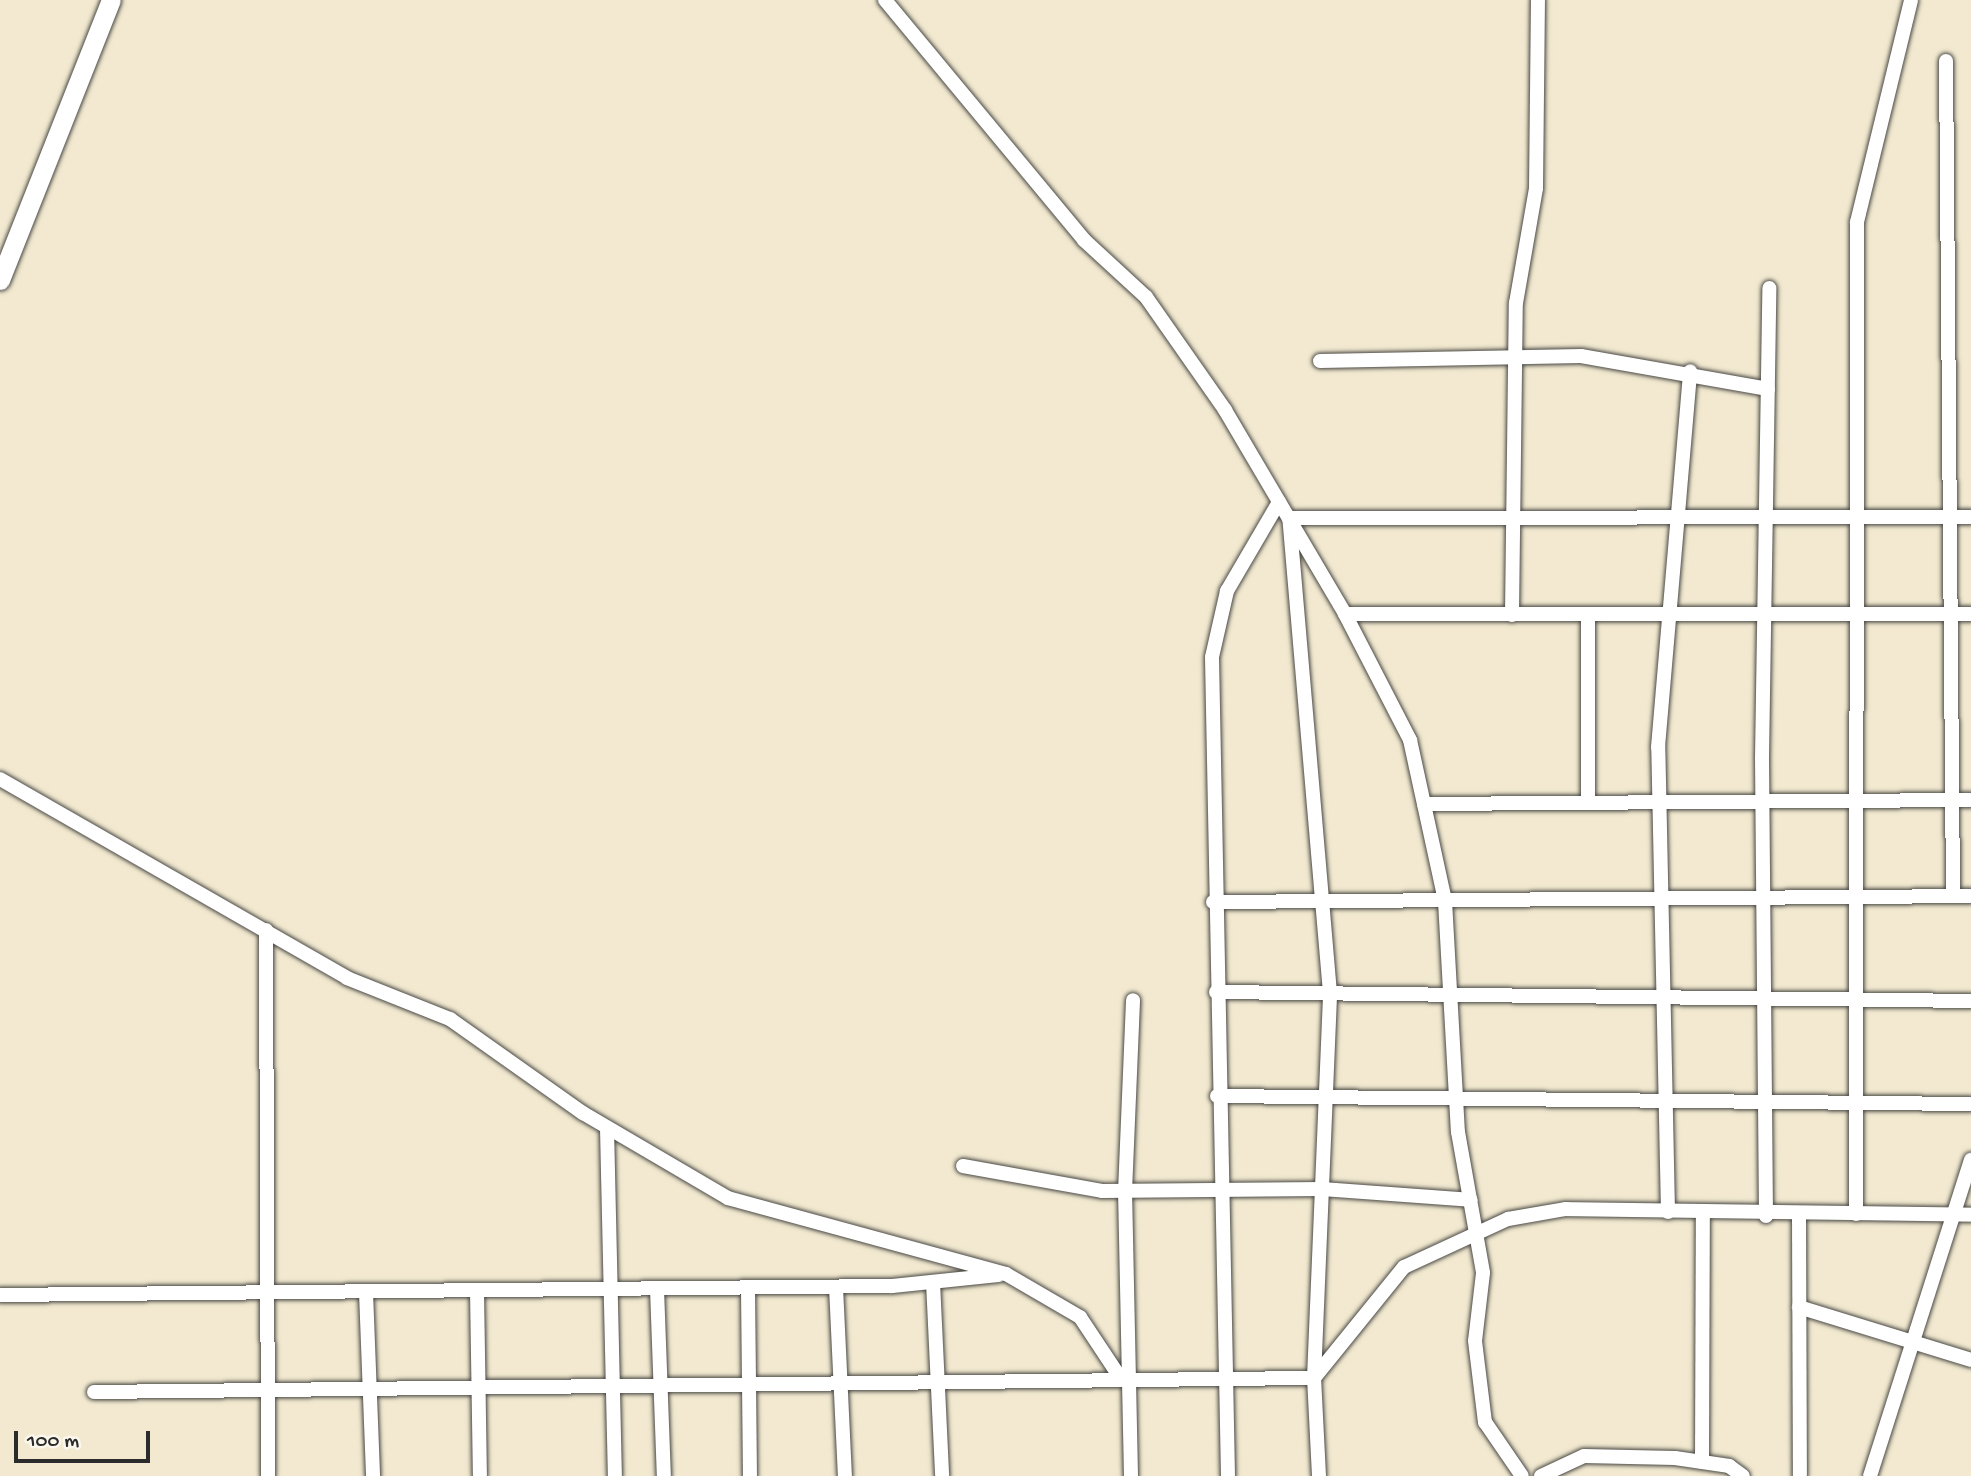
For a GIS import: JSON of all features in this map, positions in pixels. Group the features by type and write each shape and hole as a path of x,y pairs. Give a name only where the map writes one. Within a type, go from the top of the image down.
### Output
{"highway":[{"path":"0,280 111,0"}],"street":[{"path":"885,0 1084,240 1146,297 1279,502 1345,614 1410,740 1445,901 1457,1103 1483,1273 1475,1341 1485,1422 1522,1476"},
{"path":"1512,615 1516,303 1536,188 1538,0"},
{"path":"1856,1214 1857,222 1911,0"},
{"path":"1946,61 1953,897"},
{"path":"1766,1216 1762,802 1769,288"},
{"path":"1320,361 1581,356 1690,371 1768,389"},
{"path":"1668,1212 1667,997 1661,802 1668,616 1690,371"},
{"path":"1228,1476 1218,1192 1212,657 1227,591 1279,502"},
{"path":"1289,519 1971,517"},
{"path":"1289,519 1330,993 1314,1378 1319,1476"},
{"path":"1345,614 1764,617 1971,614"},
{"path":"1588,615 1588,803"},
{"path":"0,779 347,978 450,1018 607,1128 728,1198 1006,1274 1080,1317 1125,1379"},
{"path":"1424,804 1971,800"},
{"path":"1213,902 1763,901 1971,896"},
{"path":"266,930 268,1476"},
{"path":"1216,992 1971,1001"},
{"path":"1131,1476 1125,1379 1125,1192 1133,1000"},
{"path":"1217,1096 1457,1103 1971,1104"},
{"path":"607,1128 613,1290 615,1476"},
{"path":"1870,1476 1971,1160"},
{"path":"963,1166 1125,1192 1322,1189 1471,1200"},
{"path":"1314,1378 1404,1267 1508,1219 1566,1209 1766,1216 1956,1211 1971,1215"},
{"path":"1703,1213 1705,1467"},
{"path":"1799,1215 1800,1476"},
{"path":"0,1296 836,1287 933,1282 1006,1274"},
{"path":"933,1282 942,1476"},
{"path":"836,1287 845,1476"},
{"path":"748,1288 750,1476"},
{"path":"657,1289 664,1476"},
{"path":"477,1291 480,1476"},
{"path":"366,1292 373,1476"},
{"path":"1799,1307 1971,1360"},
{"path":"94,1392 749,1380 1314,1378"},
{"path":"1550,1474 1584,1456 1705,1467 1743,1476"}]}
